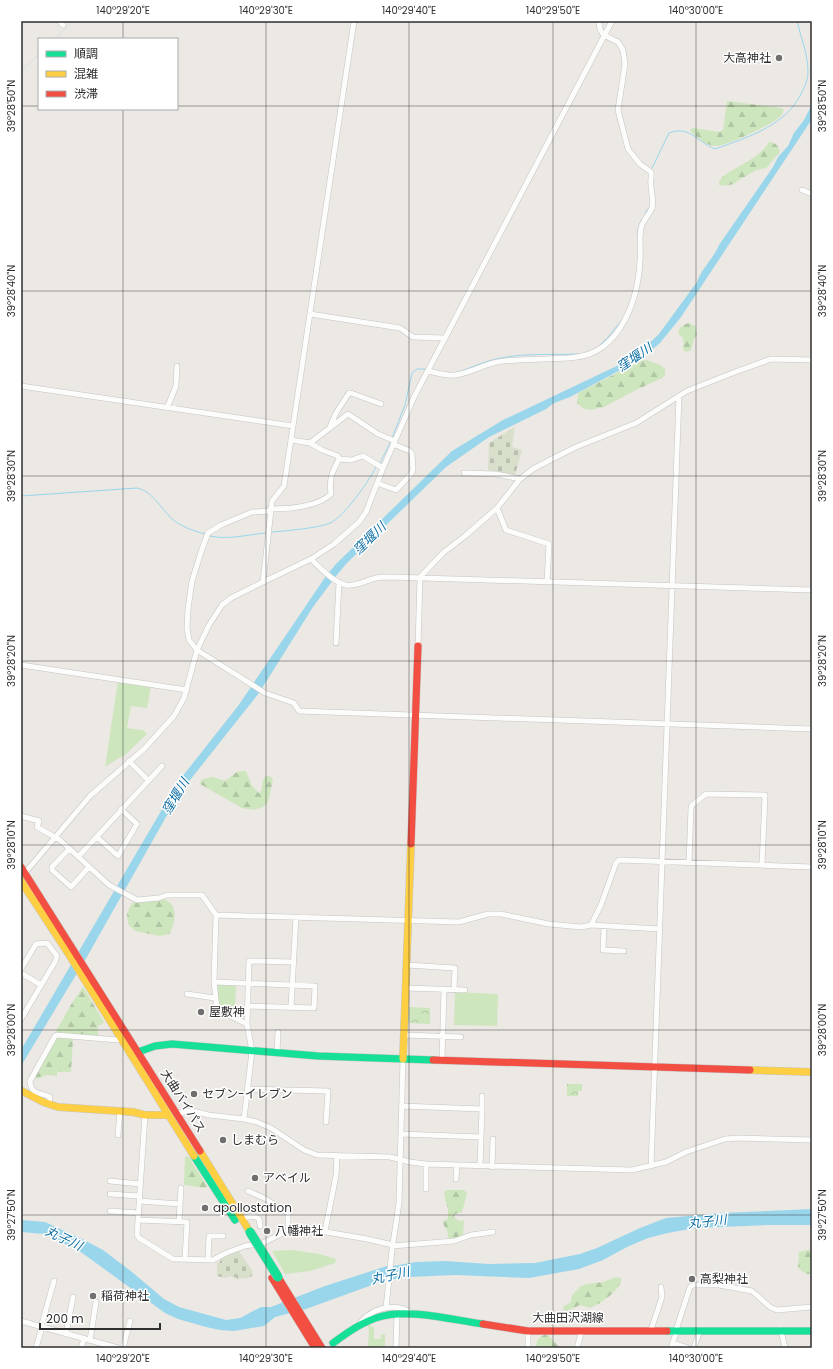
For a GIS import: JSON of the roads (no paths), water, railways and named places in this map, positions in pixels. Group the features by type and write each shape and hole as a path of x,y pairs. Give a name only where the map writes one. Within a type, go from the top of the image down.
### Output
{"main road":[{"path":"403,1059 418,646"},
{"name":"大曲バイパス","path":"22,875 247,1233 323,1348"},
{"name":"大曲バイパス","path":"89,981 138,1052 172,1114 242,1219 247,1233 315,1348"},
{"path":"138,1052 150,1046 159,1044 230,1048 277,1053 403,1059 812,1072"},
{"path":"22,1091 58,1107 133,1112 145,1115 172,1114"},
{"name":"大曲田沢湖線","path":"335,1346 357,1328 379,1317 397,1314 412,1314 528,1331 812,1331"}],"street":[{"path":"263,582 270,510 272,501 284,486 354,21"},
{"path":"429,369 444,375 454,375 500,361 576,358 585,356 606,344 617,332 629,312 634,300 638,281 642,222 651,209 653,202 650,184 652,174 628,149 618,110 625,64 622,50 618,42 604,36 600,32 598,21"},
{"path":"22,875 90,796 144,749 174,716 187,690 197,650 209,624 222,605 231,598 311,559 334,544 359,522 366,512 393,441 415,395 612,21"},
{"path":"802,190 812,194"},
{"path":"310,314 400,328 413,337 445,338"},
{"path":"418,646 420,577 444,552 466,536 497,508 520,479 533,469 576,447 636,423 687,391 771,359 812,360"},
{"path":"167,408 176,386 177,366"},
{"path":"21,386 293,426"},
{"path":"329,428 336,413 349,394 352,393 381,404"},
{"path":"651,1166 679,396"},
{"path":"310,443 350,414 378,434 393,441 412,454 412,474 396,490 377,483"},
{"path":"291,440 310,443 322,450 338,456 339,459 356,460 363,456 383,468"},
{"path":"339,459 330,481 331,494 326,499 292,509 252,512 221,525 208,536 192,581 188,609 189,640 197,650 265,694 294,703 299,711 812,729"},
{"path":"464,473 496,474 520,479"},
{"path":"497,508 506,530 549,544 547,582"},
{"path":"311,559 324,571 339,582 346,585 391,576 812,590"},
{"path":"336,643 339,582"},
{"path":"21,665 187,690"},
{"path":"129,761 148,780"},
{"path":"78,857 162,766"},
{"path":"689,862 692,805 706,794 765,795 762,865"},
{"path":"97,837 118,856 137,824 121,809"},
{"path":"21,816 39,821 37,827 54,837 69,849 109,885 132,898 141,901 167,895 202,895 216,915 214,982 217,1008 247,1024"},
{"path":"69,849 52,867 52,870 71,887 89,867"},
{"path":"591,926 601,905 616,863 619,860 812,867"},
{"path":"216,915 459,922 488,914 501,914 536,922 581,927 604,926 660,929"},
{"path":"291,1008 296,917"},
{"path":"604,926 603,950 624,952"},
{"path":"21,969 36,944 47,942 57,956 55,962 21,1018"},
{"path":"244,1119 252,1051 247,1024 249,961 293,962"},
{"path":"407,965 455,968 454,990"},
{"path":"21,973 41,985"},
{"path":"214,982 315,986 314,1008 247,1006"},
{"path":"406,988 465,990"},
{"path":"442,1060 444,990"},
{"path":"187,994 216,998"},
{"path":"277,1053 278,1032"},
{"path":"404,1035 461,1037"},
{"path":"49,1104 50,1097 35,1092 32,1089 30,1081 55,1036 118,1040"},
{"path":"386,1306 392,1247 399,1203 403,1059"},
{"path":"247,1089 328,1091 326,1122"},
{"path":"480,1166 482,1096"},
{"path":"402,1106 482,1109"},
{"path":"118,1136 120,1111"},
{"path":"172,1114 188,1111 244,1119 271,1128 311,1153 390,1157 426,1164 492,1167 632,1170 666,1162 686,1152 725,1139 812,1140"},
{"path":"145,1115 137,1235 139,1238 173,1259 213,1260 226,1253 245,1246 263,1243 290,1231 303,1228 367,1238 392,1247 454,1241 471,1235 492,1232"},
{"path":"401,1134 481,1137"},
{"path":"492,1167 493,1139"},
{"path":"325,1232 336,1176 337,1155"},
{"path":"426,1164 426,1189"},
{"path":"456,1179 457,1165"},
{"path":"110,1181 140,1184"},
{"path":"179,1222 181,1188"},
{"path":"248,1191 264,1198 288,1213 290,1231"},
{"path":"110,1194 180,1204"},
{"path":"110,1211 138,1214"},
{"path":"242,1219 248,1216 254,1216 259,1219 260,1226"},
{"path":"138,1220 187,1222 185,1259"},
{"path":"208,1260 209,1236 223,1236"},
{"path":"36,1348 54,1281"},
{"path":"688,1348 672,1346 690,1287 693,1285 720,1285 752,1291 770,1307 777,1310 812,1308"},
{"path":"651,1330 662,1297 661,1287"},
{"path":"66,1334 73,1297"},
{"path":"81,1348 87,1340 96,1302"},
{"path":"357,1328 361,1320 386,1306 403,1308 412,1314"},
{"path":"396,1348 397,1314"},
{"path":"123,1348 130,1320"},
{"path":"21,1321 118,1348"},
{"path":"577,1348 582,1330"},
{"path":"694,1348 700,1330"},
{"path":"781,1330 785,1348"},
{"path":"528,1331 528,1348"},
{"path":"323,1348 335,1346"}],"water":[{"name":"窪堰川","path":"812,104 812,119 681,317 660,343 639,360 570,397 554,403 546,409 489,437 446,467 347,563 336,576 313,607 259,693 179,794 88,955 21,1066 21,1050 178,782 238,706 326,576 336,564 452,451 503,420 621,364 640,352 659,334 697,282 719,245 773,167 778,157 788,146 794,133 804,120"},
{"name":"丸子川","path":"812,1209 812,1225 695,1228 668,1233 648,1238 603,1260 579,1269 529,1278 455,1275 409,1277 383,1281 306,1309 275,1317 264,1326 234,1331 206,1327 178,1319 165,1313 78,1250 44,1234 21,1232 21,1220 45,1222 103,1250 164,1299 179,1307 226,1320 240,1318 261,1307 271,1307 325,1286 387,1266 416,1262 445,1261 489,1264 535,1263 580,1254 666,1218 722,1213"}],"waterway":[{"path":"652,168 669,133 683,131 693,135 715,149 753,135 765,129 786,114 795,104 802,92 808,75 806,52 797,21"},
{"path":"645,213 649,208"},
{"path":"638,241 638,230 642,219"},
{"path":"598,347 621,321"},
{"path":"454,373 489,361 510,356 578,354"},
{"path":"392,438 405,405 412,373 417,369 427,369"},
{"path":"380,463 391,441"},
{"path":"272,532 302,529 330,523 342,514 356,498 376,467"},
{"path":"21,496 137,488 152,496 175,521 187,528 205,534"},
{"path":"210,536 230,537 265,533"}],"railway":[{"path":"56,38 73,21"},
{"path":"21,71 38,55"}],"place":[{"name":"大高神社","path":"779,58"},
{"name":"屋敷神","path":"201,1012"},
{"name":"セブン-イレブン","path":"194,1094"},
{"name":"しまむら","path":"223,1140"},
{"name":"アベイル","path":"255,1178"},
{"name":"apollostation","path":"205,1208"},
{"name":"八幡神社","path":"267,1231"},
{"name":"高梨神社","path":"692,1279"},
{"name":"稲荷神社","path":"93,1296"}]}
